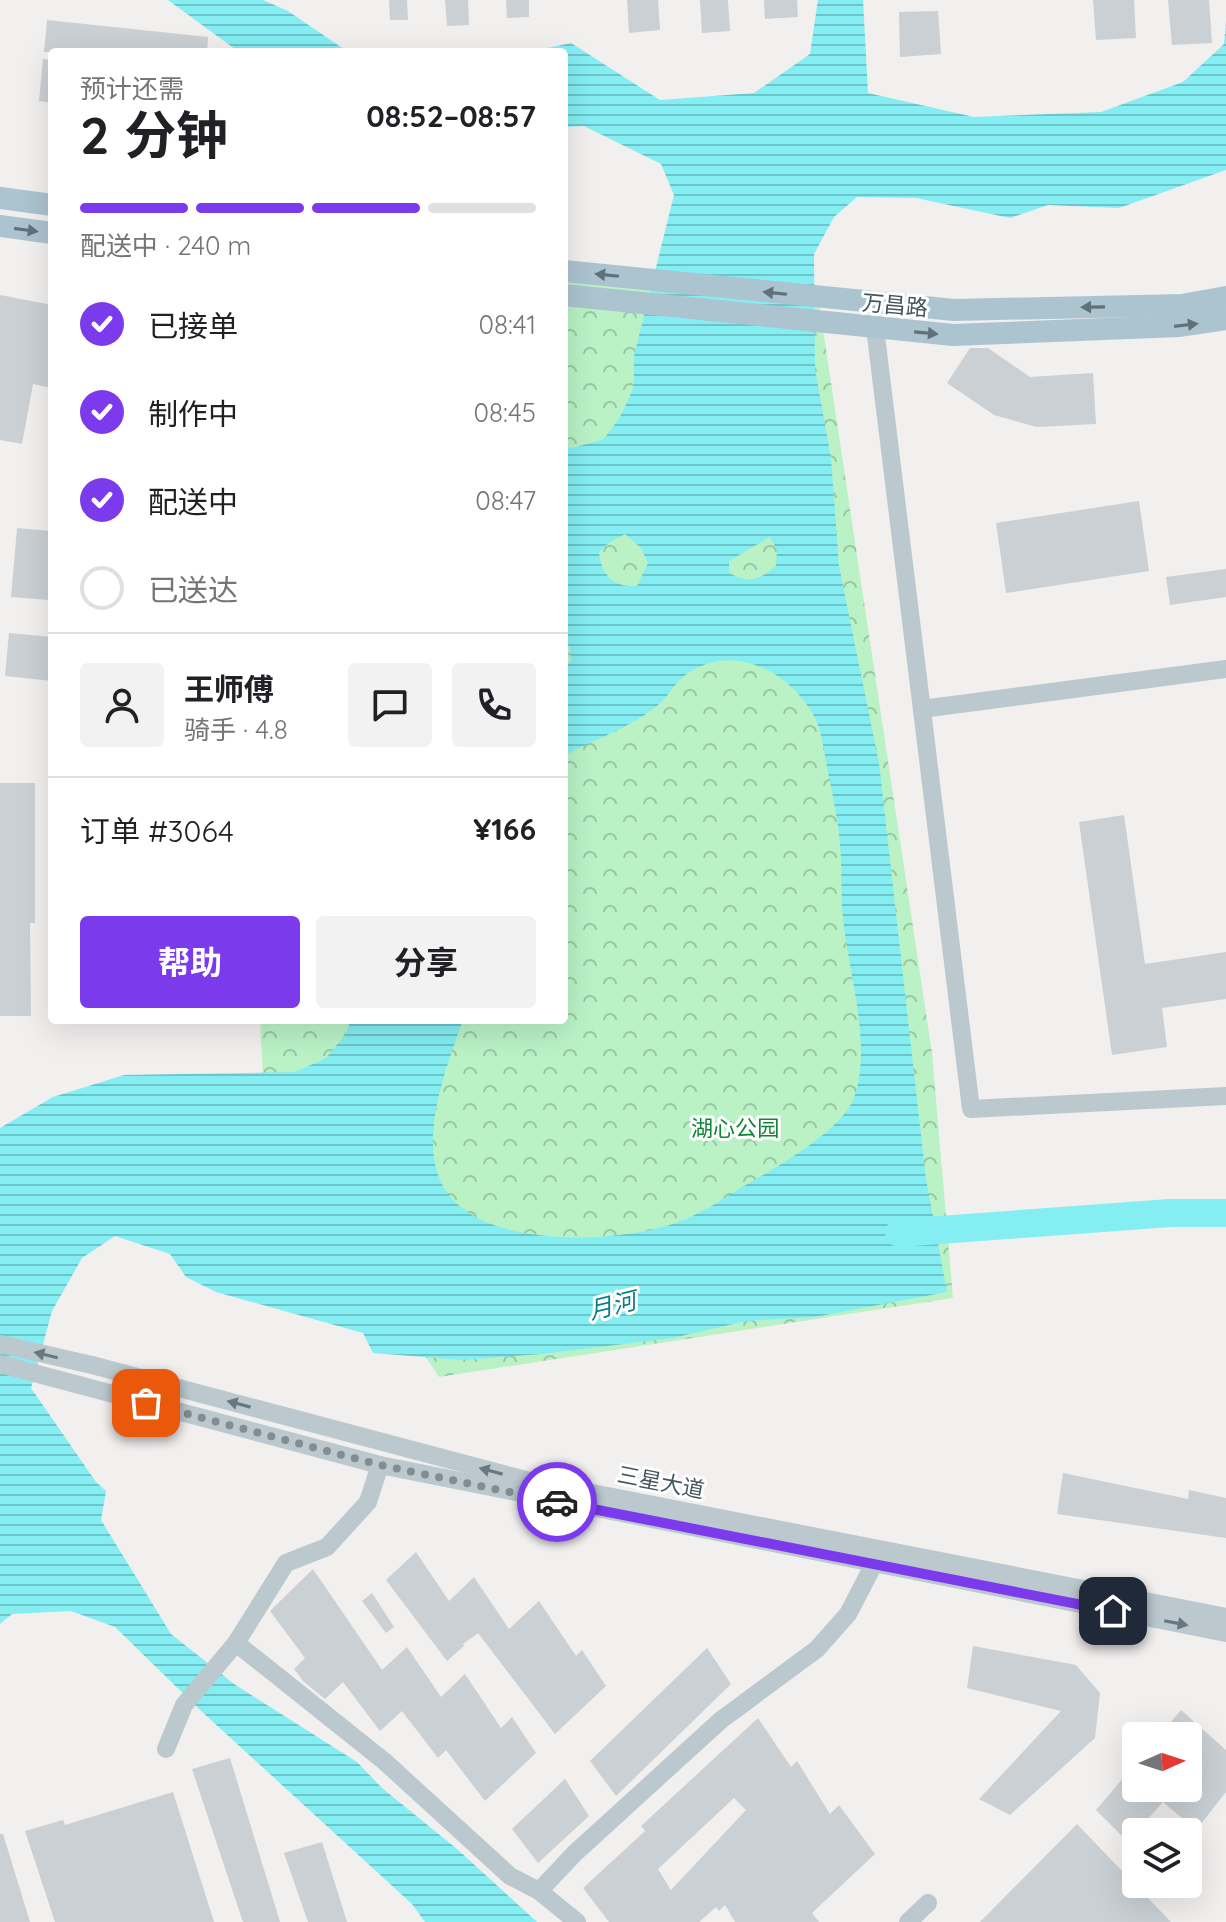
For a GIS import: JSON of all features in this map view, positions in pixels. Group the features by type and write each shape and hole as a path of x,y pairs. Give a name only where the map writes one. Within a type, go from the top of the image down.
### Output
{"main road":[{"path":"0,198 48,204"},
{"path":"0,226 48,232"},
{"name":"万昌路","path":"568,271 954,310 1182,305 1226,297"},
{"name":"万昌路","path":"568,295 953,335 1180,326 1226,319"}],"street":[{"path":"875,328 971,1109 1226,1096"},
{"path":"922,709 1226,669"},
{"name":"三星大道","path":"0,1344 92,1365 526,1480 1226,1617"},
{"name":"三星大道","path":"0,1364 380,1465 1226,1633"},
{"path":"166,1749 184,1705 236,1643 286,1563 327,1547 368,1502 380,1465"},
{"path":"539,1891 575,1853 721,1720 817,1649 848,1614 874,1564"},
{"path":"236,1643 384,1761 510,1876 539,1891 577,1922"},
{"path":"908,1922 928,1903"}],"green space":[{"name":"湖心公园","path":"568,277 819,303 932,1053 953,1298 439,1377 265,1115 260,1024 568,1024"}],"water":[{"path":"168,0 263,0 288,11 342,48 234,48"},
{"path":"818,0 863,0 868,93 974,117 1101,112 1183,82 1224,44 1226,22 1226,170 1119,208 1048,205 1010,218 916,198 857,197 834,217 814,254 815,369 831,458 839,566 879,763 926,1179 947,1292 815,1317 746,1321 673,1338 462,1360 373,1353 363,1333 216,1292 186,1277 170,1254 115,1236 82,1258 52,1311 31,1388 96,1482 106,1491 101,1520 171,1634 234,1684 357,1762 382,1788 457,1849 537,1922 425,1922 412,1904 200,1710 115,1627 71,1611 12,1614 0,1624 0,1128 53,1097 124,1075 295,1072 326,1058 345,1035 349,1024 462,1024 443,1079 434,1122 435,1163 441,1182 458,1205 485,1221 518,1232 555,1237 593,1237 662,1227 698,1214 800,1152 848,1109 854,1098 861,1053 857,1003 844,928 839,836 820,730 799,695 787,683 757,665 723,660 706,664 685,675 647,713 568,754 568,664 571,661 568,646 568,448 604,439 620,417 634,387 634,356 674,195 661,164 584,126 568,127 568,48 548,48 571,43 660,100 754,93 810,54","holes":["625,534 641,548 648,563 637,586 622,585 610,578 599,552","770,537 777,550 776,566 764,575 743,579 729,573 729,561"]}],"building":[{"path":"389,0 407,0 408,20 390,20"},
{"path":"445,0 468,0 469,25 447,26"},
{"path":"506,0 529,0 529,17 507,18"},
{"path":"627,0 658,0 660,30 629,33"},
{"path":"700,0 728,0 730,31 702,33"},
{"path":"764,0 797,0 798,17 765,19"},
{"path":"1093,0 1134,0 1136,38 1096,40"},
{"path":"1168,0 1209,0 1212,43 1172,45"},
{"path":"938,11 941,54 900,57 899,12"},
{"path":"47,20 208,37 207,48 48,48 48,52 44,52"},
{"path":"43,59 48,60 48,102 39,101"},
{"path":"0,295 48,304 48,387 33,384 22,444 0,440"},
{"path":"970,348 988,348 1030,377 1093,373 1096,424 1037,427 994,415 947,383"},
{"path":"1139,501 1149,571 1006,593 996,523"},
{"path":"17,528 48,531 48,600 11,597"},
{"path":"1226,569 1226,597 1170,605 1166,577"},
{"path":"9,633 48,637 48,681 5,676"},
{"path":"0,783 35,783 35,923 30,923 31,1016 0,1016"},
{"path":"1124,815 1145,964 1226,952 1226,999 1162,1008 1167,1047 1112,1055 1079,822"},
{"path":"1063,1473 1188,1499 1189,1490 1226,1498 1226,1538 1057,1514"},
{"path":"416,1552 449,1601 474,1577 509,1629 539,1601 576,1656 582,1650 606,1686 555,1734 478,1633 447,1661 386,1580"},
{"path":"313,1569 382,1670 407,1647 441,1697 465,1674 501,1728 512,1717 536,1753 485,1801 446,1750 438,1758 402,1711 380,1731 343,1682 325,1699 304,1682 294,1669 305,1658 270,1611"},
{"path":"372,1593 394,1627 386,1633 362,1601"},
{"path":"973,1646 1076,1665 1100,1693 1095,1738 1010,1815 979,1799 1061,1711 967,1688"},
{"path":"707,1648 731,1684 616,1796 590,1761"},
{"path":"1181,1710 1194,1722 1171,1722"},
{"path":"758,1718 791,1767 797,1761 830,1814 839,1805 875,1854 812,1913 819,1922 735,1922 725,1905 719,1911 716,1907 699,1922 609,1922 583,1888 645,1831 641,1826","holes":["734,1798 746,1810 671,1890 658,1869"]},
{"path":"1202,1729 1226,1750 1226,1792 1202,1822 1202,1818 1182,1818 1163,1802 1202,1802"},
{"path":"230,1758 280,1922 243,1922 192,1769"},
{"path":"565,1779 589,1816 538,1863 512,1829"},
{"path":"1122,1779 1122,1802 1163,1802 1149,1818 1122,1818 1122,1836 1096,1810"},
{"path":"173,1792 214,1922 55,1922 25,1831 63,1820 65,1825"},
{"path":"1077,1824 1122,1871 1122,1898 1148,1898 1171,1922 980,1922"},
{"path":"0,1834 3,1834 30,1922 0,1922"},
{"path":"322,1842 347,1922 308,1922 284,1853"}],"waterway":[{"name":"月河","path":"899,1233 1170,1213 1226,1213"}],"way so far":[{"path":"146,1403 380,1465 557,1502"}],"route":[{"path":"557,1502 1113,1611"}]}
